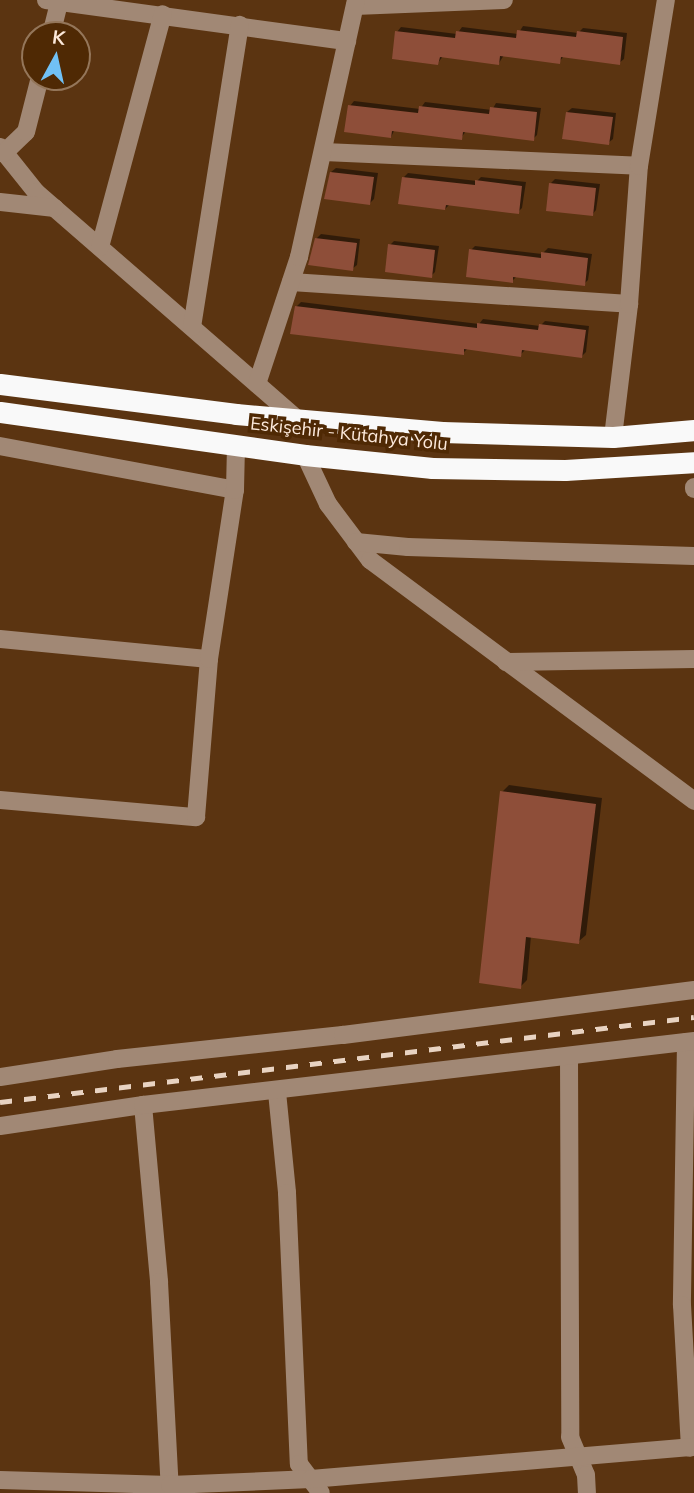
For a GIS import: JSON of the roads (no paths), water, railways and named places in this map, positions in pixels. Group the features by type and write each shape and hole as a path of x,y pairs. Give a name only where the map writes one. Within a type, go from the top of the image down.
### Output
{"highway":[{"name":"Eskişehir - Kütahya Yolu","path":"0,384 297,419 442,432 612,437 694,430"},
{"name":"Eskişehir - Kütahya Yolu","path":"0,412 305,456 432,468 565,470 694,462"}],"street":[{"path":"257,384 291,282 324,152 355,3 504,0"},
{"path":"612,437 629,304 639,166 666,0"},
{"path":"52,21 53,1 347,41"},
{"path":"100,247 163,14"},
{"path":"192,327 240,25"},
{"path":"36,91 26,132 2,151 36,192 297,419"},
{"path":"324,152 639,166"},
{"path":"0,202 55,208"},
{"path":"291,282 629,304"},
{"path":"0,800 196,817 209,659 235,490 236,445"},
{"path":"0,446 235,490"},
{"path":"305,456 328,504 370,560 694,801"},
{"path":"356,542 408,547 694,556"},
{"path":"0,639 209,659"},
{"path":"506,662 694,659"},
{"path":"0,1077 117,1059 343,1035 694,990"},
{"path":"0,1126 143,1105 690,1042 682,1305 692,1447 316,1486 170,1489 0,1480"},
{"path":"569,1056 570,1437 586,1475 587,1493"},
{"path":"277,1091 287,1193 299,1464 316,1486"},
{"path":"143,1105 159,1282 170,1489"}],"railway":[{"path":"0,1102 694,1017"}]}
